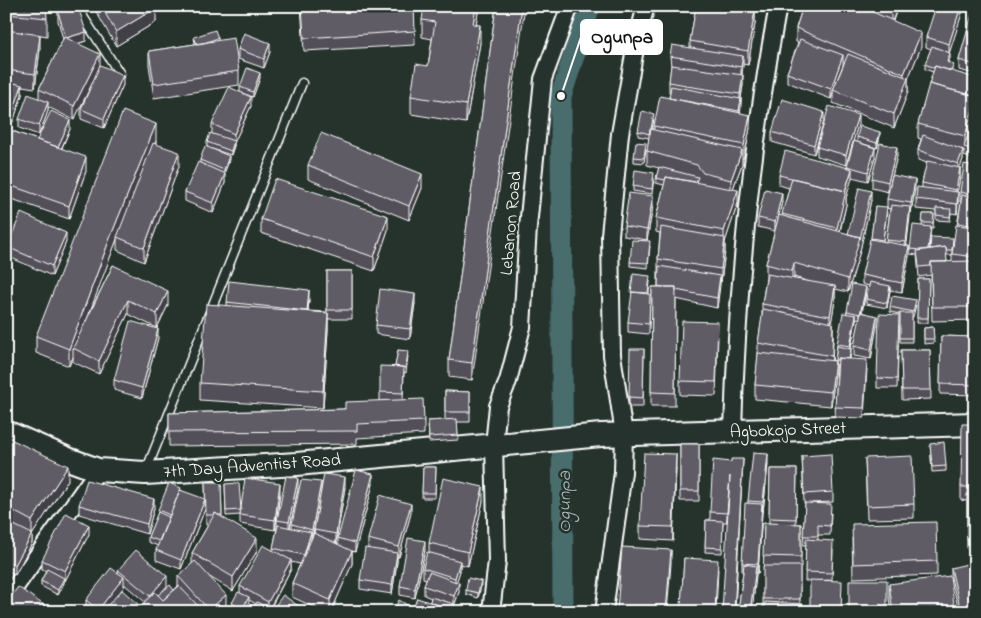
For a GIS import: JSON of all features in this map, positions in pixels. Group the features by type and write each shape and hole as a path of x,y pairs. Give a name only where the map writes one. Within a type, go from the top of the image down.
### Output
{"street":[{"name":"Lebanon Road","path":"491,612 497,561 500,444 498,406 508,381 522,327 528,227 543,79 570,6"},
{"path":"604,612 623,472 624,434 612,355 610,235 620,134 636,43 646,6"},
{"path":"733,430 735,346 745,231 760,110 778,6"},
{"name":"Agbokojo Street","path":"602,436 733,430 975,424"},
{"name":"7th Day Adventist Road","path":"6,432 98,470 145,473 297,464 602,436"},
{"path":"6,600 98,470"}],"lane":[{"path":"76,6 120,74"},
{"path":"145,473 302,83"}],"building":[{"path":"6,6 46,6 47,18 6,14"},
{"path":"78,6 86,32 66,38 58,12"},
{"path":"101,6 154,6 156,8 116,32"},
{"path":"302,6 414,6 415,31 304,38"},
{"path":"424,6 476,6 473,24 480,25 466,105 411,96 416,64 428,66 435,22 422,20"},
{"path":"496,6 522,6 472,363 449,360"},
{"path":"696,6 731,6 755,10 748,51 690,41"},
{"path":"803,6 859,6 921,33 904,74 796,28"},
{"path":"880,6 893,6 891,10"},
{"path":"936,6 961,6 949,44 926,37"},
{"path":"975,7 975,65 959,60"},
{"path":"6,30 40,35 35,74 6,70"},
{"path":"215,30 218,38 197,44 194,37"},
{"path":"244,33 270,43 264,59 238,49"},
{"path":"64,37 100,54 74,106 39,89"},
{"path":"234,38 239,71 154,84 149,51"},
{"path":"800,39 843,55 831,89 787,73"},
{"path":"672,45 743,56 741,67 670,56"},
{"path":"932,46 950,53 947,62 954,65 951,71 935,66 934,68 925,64"},
{"path":"848,54 908,78 894,114 833,90"},
{"path":"100,65 123,75 104,119 81,109"},
{"path":"671,65 743,75 740,94 669,82"},
{"path":"935,66 975,78 975,96 929,84"},
{"path":"247,68 260,73 253,92 240,87"},
{"path":"6,81 22,85 13,112 6,110"},
{"path":"929,84 975,96 965,136 918,124"},
{"path":"671,86 741,99 739,111 669,98"},
{"path":"229,87 251,97 234,134 212,124"},
{"path":"28,94 48,102 39,126 19,119"},
{"path":"660,96 750,115 744,145 654,126"},
{"path":"782,99 824,112 814,145 772,132"},
{"path":"829,106 858,115 846,155 817,147"},
{"path":"51,111 70,120 58,147 37,140"},
{"path":"123,111 156,124 110,238 69,349 36,336"},
{"path":"642,111 654,114 650,134 638,131"},
{"path":"975,114 975,150 964,147"},
{"path":"6,121 10,122 6,131"},
{"path":"860,126 880,132 877,143 857,137"},
{"path":"650,129 742,150 731,180 703,173 697,165 647,151"},
{"path":"9,130 86,157 69,206 6,184 6,139"},
{"path":"210,133 234,141 231,151 207,142"},
{"path":"321,133 422,174 409,206 308,165"},
{"path":"923,135 963,150 958,164 918,150"},
{"path":"854,141 875,148 868,172 847,166"},
{"path":"636,142 646,143 644,158 634,157"},
{"path":"153,143 179,152 144,248 117,237"},
{"path":"880,143 897,147 888,182 872,178"},
{"path":"205,146 229,156 224,170 200,160"},
{"path":"785,151 852,169 845,191 779,175"},
{"path":"927,161 960,168 956,190 922,183"},
{"path":"198,162 225,174 213,203 185,192"},
{"path":"964,164 975,166 975,195 960,192"},
{"path":"659,167 698,177 696,182 666,177 665,180 656,178"},
{"path":"635,170 654,173 652,189 633,186"},
{"path":"892,175 915,180 911,203 887,199"},
{"path":"666,177 738,190 724,231 656,218"},
{"path":"792,178 846,191 837,228 782,214"},
{"path":"275,179 388,216 374,257 261,219"},
{"path":"917,187 958,192 957,204 916,199"},
{"path":"859,188 871,191 860,239 860,237 848,234"},
{"path":"765,189 782,193 775,222 758,218"},
{"path":"629,193 653,196 647,230 624,226"},
{"path":"962,195 975,197 975,226 958,223"},
{"path":"891,205 910,207 906,242 886,240"},
{"path":"875,206 887,207 883,240 871,238"},
{"path":"936,208 951,209 950,217 936,215"},
{"path":"21,213 66,233 52,266 7,247"},
{"path":"923,214 934,214 933,223 922,223"},
{"path":"779,215 860,237 848,279 794,263 792,271 766,264"},
{"path":"913,225 931,227 928,249 910,249"},
{"path":"956,225 975,227 975,257 952,254"},
{"path":"661,227 725,238 721,269 658,259"},
{"path":"931,237 953,238 952,250 946,250 946,247 930,249"},
{"path":"870,239 909,246 902,283 862,275"},
{"path":"632,240 650,241 648,263 630,262"},
{"path":"946,247 947,262 931,262 931,266 919,267 917,251"},
{"path":"975,261 975,307 932,307 931,262"},
{"path":"113,265 168,291 157,314 128,300 99,361 73,348"},
{"path":"659,266 720,276 717,298 676,290 676,287 658,286"},
{"path":"327,271 352,271 352,310 327,310"},
{"path":"633,274 650,276 648,293 631,293"},
{"path":"767,274 835,286 830,316 762,304"},
{"path":"918,279 929,279 928,318 917,318"},
{"path":"229,281 309,290 307,311 227,302"},
{"path":"870,282 890,286 887,303 866,299"},
{"path":"852,284 866,287 860,314 847,311"},
{"path":"652,287 676,287 675,393 651,392"},
{"path":"380,289 415,294 410,329 376,325"},
{"path":"632,292 650,294 649,324 628,322"},
{"path":"892,296 916,300 913,312 890,307"},
{"path":"206,304 328,313 323,391 200,383"},
{"path":"763,309 833,323 832,356 758,343"},
{"path":"861,312 877,316 871,350 854,346"},
{"path":"843,313 856,315 850,346 837,344"},
{"path":"900,313 912,313 912,338 900,338"},
{"path":"879,314 899,315 897,379 877,378"},
{"path":"130,321 158,329 142,388 114,380"},
{"path":"682,321 718,322 716,382 680,381"},
{"path":"933,327 934,339 924,339 924,328"},
{"path":"941,336 975,337 975,385 940,384"},
{"path":"837,346 851,349 849,359 838,358 838,360 835,360"},
{"path":"630,349 644,349 643,398 629,397"},
{"path":"398,350 408,351 406,368 395,366"},
{"path":"901,350 930,350 931,390 902,390"},
{"path":"758,353 835,361 831,392 755,385"},
{"path":"838,358 867,360 864,408 835,407"},
{"path":"380,366 404,367 403,393 380,392"},
{"path":"445,391 470,392 470,412 445,412"},
{"path":"423,399 424,421 357,424 357,431 169,432 169,413 345,409 345,402"},
{"path":"457,419 458,435 429,437 428,421"},
{"path":"962,424 975,424 975,487 961,487"},
{"path":"6,437 68,466 32,521 6,507"},
{"path":"944,442 946,466 932,467 930,444"},
{"path":"680,444 699,444 699,491 680,491"},
{"path":"644,453 676,454 673,527 640,526"},
{"path":"753,453 768,454 763,502 748,501"},
{"path":"831,454 833,492 804,494 802,456"},
{"path":"912,456 914,504 867,506 865,458"},
{"path":"731,459 743,459 734,612 722,612 730,476 727,513 710,512 713,460 731,462"},
{"path":"423,467 436,467 435,493 422,493"},
{"path":"770,469 797,469 796,519 769,518"},
{"path":"356,470 373,474 355,543 338,538"},
{"path":"324,474 345,477 336,534 314,530"},
{"path":"286,476 298,478 289,522 277,520"},
{"path":"245,478 280,483 275,520 240,515"},
{"path":"443,478 483,487 468,552 429,543"},
{"path":"87,480 154,499 147,524 79,505"},
{"path":"301,480 321,482 312,530 292,524"},
{"path":"205,482 221,482 222,515 215,513 214,515 206,515"},
{"path":"169,483 181,488 170,515 158,510"},
{"path":"239,483 241,510 226,511 225,484"},
{"path":"180,490 205,499 181,560 156,550"},
{"path":"967,494 975,494 975,540 967,540"},
{"path":"380,495 411,504 399,547 368,539"},
{"path":"745,503 762,504 758,564 742,563"},
{"path":"805,503 831,504 830,526 818,525 818,536 803,536"},
{"path":"158,512 169,517 159,541 148,537"},
{"path":"66,513 89,525 65,571 42,560"},
{"path":"215,513 257,538 233,577 192,553"},
{"path":"706,520 723,521 722,548 705,547"},
{"path":"6,521 32,534 15,565 6,561"},
{"path":"936,522 937,561 853,564 852,524"},
{"path":"764,523 801,524 801,557 763,556"},
{"path":"278,525 311,532 304,555 273,548"},
{"path":"314,533 352,551 330,600 292,583"},
{"path":"408,538 425,541 415,589 400,586"},
{"path":"806,539 833,541 832,573 805,572"},
{"path":"263,545 291,560 268,602 240,586"},
{"path":"622,547 671,550 666,612 617,611"},
{"path":"365,548 397,553 392,585 360,580"},
{"path":"136,550 167,576 150,596 118,570"},
{"path":"427,552 460,561 455,578 423,568"},
{"path":"684,558 718,560 715,609 681,607"},
{"path":"195,561 226,595 209,610 178,576"},
{"path":"975,562 975,603 960,607 951,568"},
{"path":"744,564 756,566 750,612 738,612"},
{"path":"763,566 800,566 800,599 763,599"},
{"path":"111,568 124,577 98,610 86,600"},
{"path":"47,569 64,578 58,590 41,581"},
{"path":"429,572 459,583 454,596 424,586"},
{"path":"950,576 955,611 893,612 889,584"},
{"path":"468,578 481,581 478,593 466,590"},
{"path":"810,580 842,581 841,612 810,612"},
{"path":"849,580 887,580 887,612 849,612"},
{"path":"170,585 174,590 163,600 158,595"},
{"path":"179,586 204,612 134,612 155,592 163,600"},
{"path":"18,587 48,608 46,612 6,612 6,603"},
{"path":"122,590 140,606 134,612 109,612 105,608"},
{"path":"238,592 249,597 242,609 232,603"},
{"path":"283,595 304,610 302,612 283,612 275,606"},
{"path":"431,597 454,604 452,612 444,611 444,607 430,602"},
{"path":"417,598 444,607 442,612 412,612"},
{"path":"399,600 412,608 410,612 393,612"},
{"path":"257,602 270,609 268,612 251,612"},
{"path":"765,602 803,604 803,612 764,612"},
{"path":"50,608 56,612 47,612"}],"waterway":[{"name":"Ogunpa","path":"563,612 561,96 590,6"}],"place":[{"name":"Ogunpa","path":"561,96"}]}
